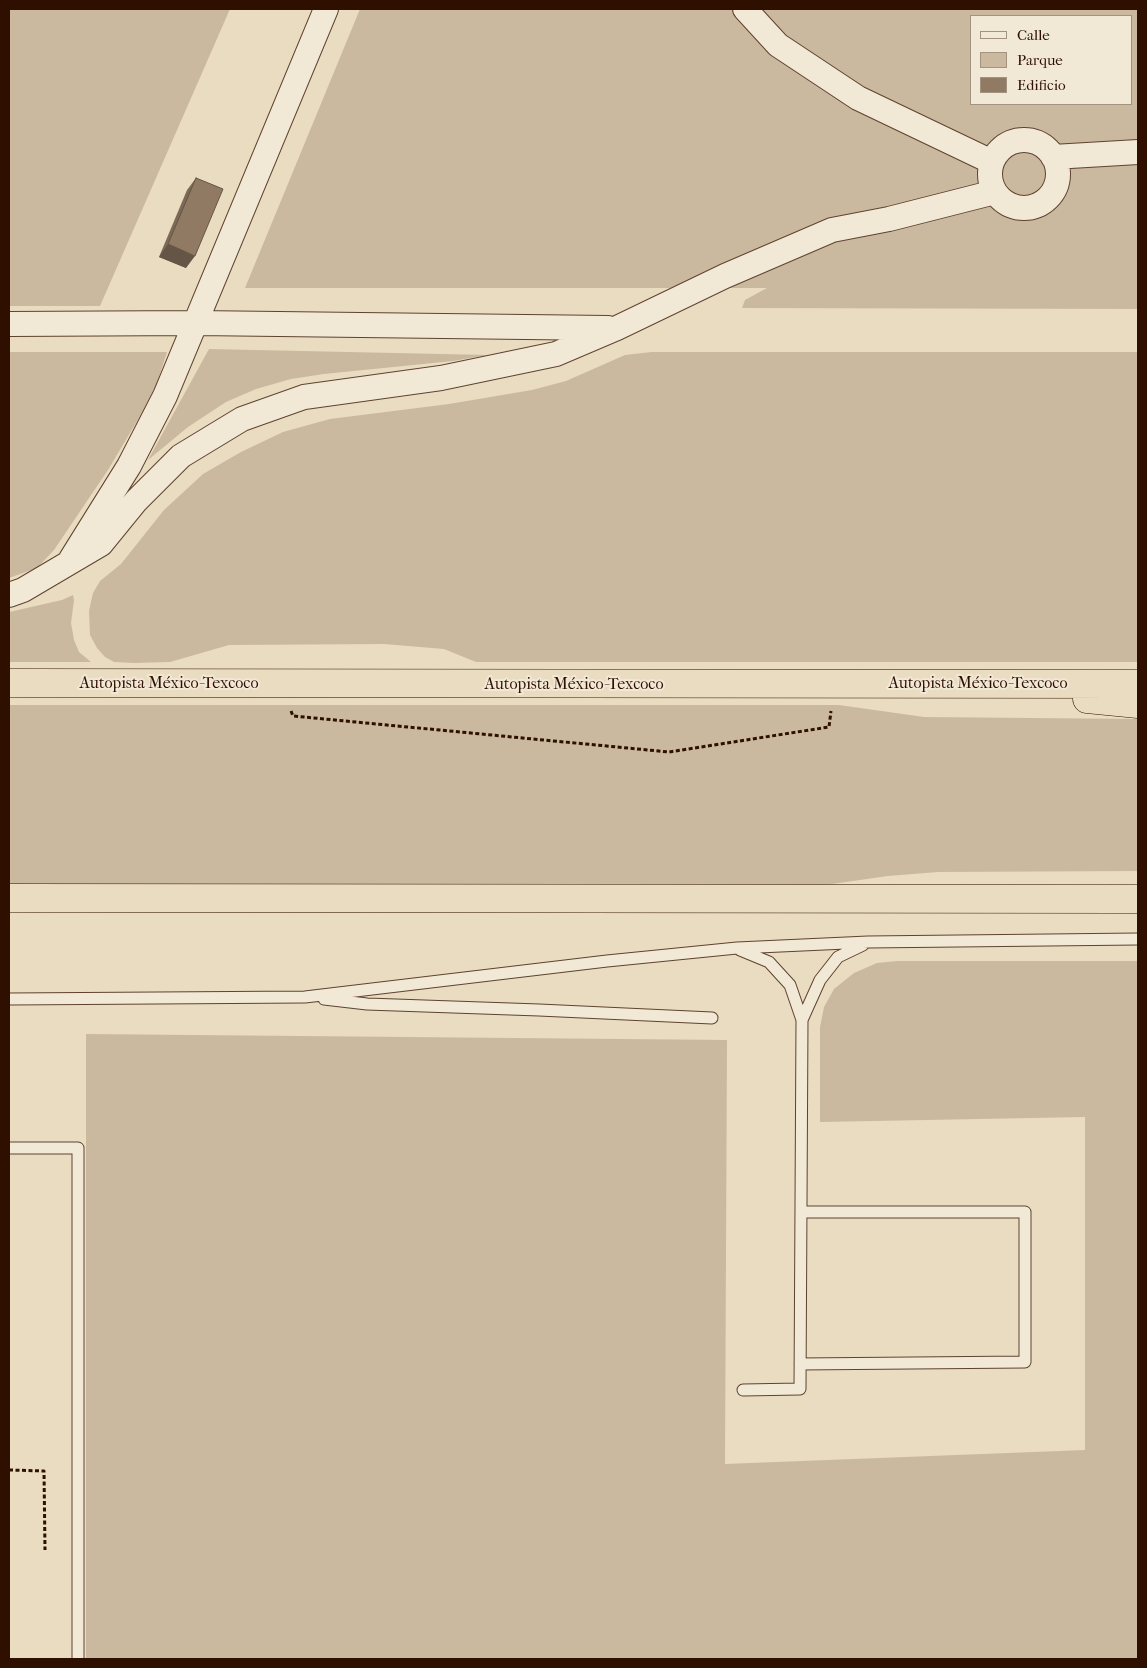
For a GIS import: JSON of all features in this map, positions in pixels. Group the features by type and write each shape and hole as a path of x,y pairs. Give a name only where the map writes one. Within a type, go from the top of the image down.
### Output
{"highway":[{"name":"Autopista México-Texcoco","path":"9,683 1138,684"},
{"path":"955,685 1138,704"},
{"path":"920,900 979,884 1138,884"},
{"path":"9,898 1138,899"}],"street":[{"path":"68,563 129,466 165,396 326,9"},
{"path":"745,9 778,45 858,98 992,162"},
{"path":"1026,140 1041,146 1053,157 1057,167 1058,178 1055,188 1049,197 1031,208 1020,208 1010,205 995,192 991,182 992,162 1005,146 1015,142 1026,140"},
{"path":"1053,157 1138,152"},
{"path":"9,595 22,590 100,544 136,501 182,456 242,419 304,398 441,378 556,354 617,328 725,276 832,230 888,219 995,192"},
{"path":"9,324 196,323 617,328"}],"lane":[{"path":"9,999 304,997 607,961 737,948 868,942 1138,939"},
{"path":"802,1020 820,980 838,957 868,942"},
{"path":"737,948 770,962 790,985 802,1020 800,1389 743,1390"},
{"path":"304,997 367,1004 712,1018"},
{"path":"9,1148 78,1148 78,1659"},
{"path":"800,1364 1026,1362 1025,1212 801,1212"}],"path":[{"path":"284,684 293,716 669,752 829,727 833,685"},
{"path":"9,1470 44,1470 45,1550"}],"green space":[{"path":"9,9 230,9 100,306 9,306"},
{"path":"360,9 1138,9 1138,309 742,308 745,300 767,288 245,288"},
{"path":"209,349 488,355 453,361 324,374 291,379 256,389 226,402 188,427 148,460"},
{"path":"9,352 167,352 157,383 143,411 108,470 54,550 37,568 9,578"},
{"path":"652,352 1138,352 1138,662 476,662 444,649 384,644 229,645 170,662 134,663 114,662 105,657 97,648 90,635 89,611 93,593 100,581 121,564 164,510 203,474 241,452 283,432 330,419 449,404 532,390 566,381 625,355"},
{"path":"73,595 71,623 74,640 79,652 91,662 9,662 9,612 62,600"},
{"path":"9,705 839,705 924,717 1138,719 1138,871 938,872 888,876 818,886 9,885"},
{"path":"897,961 1138,961 1138,1659 86,1659 86,1034 727,1040 725,1464 1085,1450 1085,1117 820,1122 820,1027 824,1007 834,989 854,973 877,963"}],"building":[{"path":"196,178 223,189 195,256 168,244"}]}
